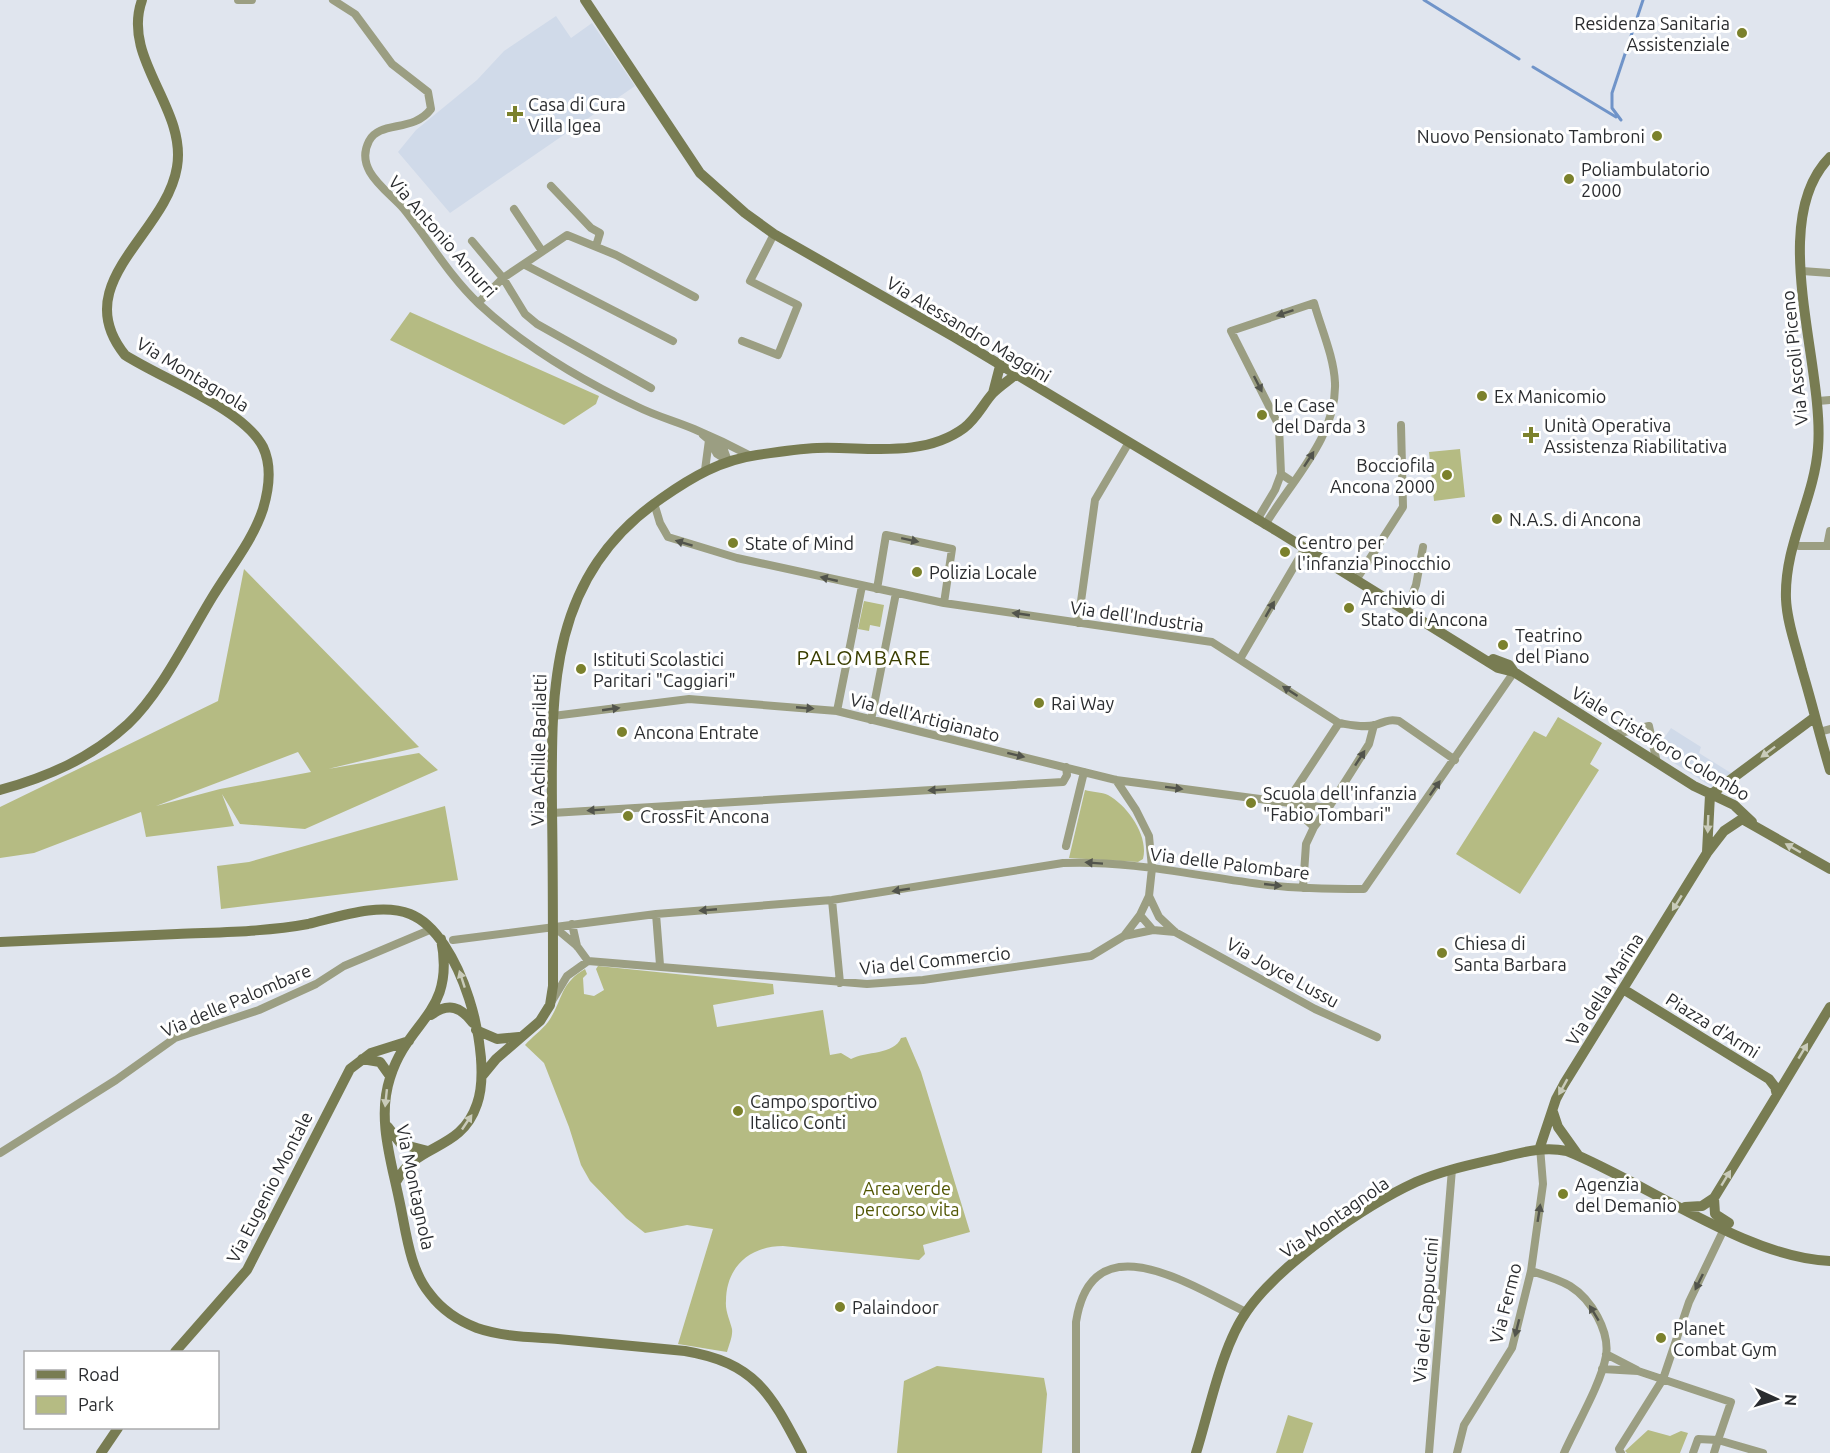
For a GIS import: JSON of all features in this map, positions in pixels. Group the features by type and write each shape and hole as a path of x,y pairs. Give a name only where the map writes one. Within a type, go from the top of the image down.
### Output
{"main road":[{"name":"Via Montagnola","path":"0,790 53,773 71,764 103,744 129,723 150,698 250,536 267,493 268,465 264,450 249,427 125,355 107,325 105,314 112,282 166,197 177,168 178,154 173,121 142,51 139,19 142,0"},
{"name":"Via Alessandro Maggini","path":"585,0 700,173 730,202 774,234 1000,366 1478,654 1502,661 1514,672"},
{"name":"Via Ascoli Piceno","path":"1830,157 1811,183 1802,208 1799,235 1818,401 1816,466 1792,544 1786,597 1787,613 1815,717 1825,730 1830,771"},
{"name":"Via Achille Barilatti","path":"993,393 1000,366"},
{"name":"Via Achille Barilatti","path":"550,1005 553,986 553,716 561,644 588,576 617,539 654,503 705,470 728,461 751,456 817,448 893,448 932,444 963,428 975,418 993,393 1015,375"},
{"name":"Viale Cristoforo Colombo","path":"1514,672 1710,795 1743,810 1756,827"},
{"path":"1710,795 1815,717"},
{"name":"Via della Marina","path":"1707,853 1710,795"},
{"name":"Viale Cristoforo Colombo","path":"1742,819 1830,869"},
{"name":"Via della Marina","path":"1540,1148 1564,1084 1707,853 1724,831 1742,819"},
{"path":"0,942 210,933 300,925 384,910 410,914 432,929 441,939 459,971 475,1027 482,1076 478,1103 462,1131 441,1147 428,1151 406,1165 396,1182"},
{"name":"Via Montagnola","path":"441,939 445,966 444,984 429,1017 409,1041 390,1076 385,1120 386,1141 418,1274 428,1293 459,1320 501,1334 714,1356 735,1365 754,1378 778,1409 802,1453"},
{"name":"Piazza d'Armi","path":"1623,989 1769,1079 1777,1095"},
{"path":"482,1076 519,1037 540,1021 550,1005"},
{"path":"429,1017 442,1008 452,1007 460,1009 475,1027 497,1039 519,1037"},
{"path":"1682,1207 1702,1206 1714,1198 1830,1007"},
{"name":"Via Eugenio Montale","path":"177,1351 247,1270 345,1076 362,1059 378,1050 409,1041"},
{"path":"362,1059 380,1062 390,1076"},
{"path":"1553,1112 1558,1127 1579,1156"},
{"path":"385,1120 395,1140 401,1144 428,1151"},
{"name":"Via Montagnola","path":"1196,1453 1230,1345 1246,1312 1283,1274 1365,1210 1419,1181 1452,1169 1540,1148 1561,1150 1579,1156 1725,1229 1760,1244 1792,1256 1830,1261"},
{"name":"Via Montagnola","path":"1714,1198 1713,1207 1718,1218 1756,1236 1760,1244"},
{"path":"101,1453 117,1429"}],"street":[{"name":"Via Antonio Amurri","path":"333,0 355,14 392,64 423,85 428,92 431,109 418,122 386,128 376,133 369,141 366,154 373,179 401,206 453,276 478,303 520,339 576,375 640,408 751,456"},
{"path":"551,186 591,228 600,232 596,246"},
{"path":"514,209 542,251"},
{"path":"585,240 591,228"},
{"path":"742,341 778,355 798,305 750,281 774,234"},
{"path":"478,303 503,278 567,235 585,240 695,297"},
{"path":"472,241 503,278 525,314 537,324 651,388"},
{"path":"525,265 673,341"},
{"path":"1802,272 1830,273"},
{"path":"1314,303 1333,372 1334,393 1331,414 1314,453 1261,523 1281,474 1280,426 1231,332 1314,303"},
{"path":"1818,401 1830,400"},
{"path":"1356,580 1403,507 1401,425"},
{"name":"Via Antonio Amurri","path":"710,438 717,454 728,461"},
{"path":"705,470 710,438"},
{"path":"1078,623 1095,500 1128,444"},
{"path":"1281,474 1293,482"},
{"name":"Via dell'Industria","path":"654,503 660,523 668,537 678,542 944,603 1212,642 1339,723"},
{"path":"1799,546 1828,546 1830,531"},
{"path":"877,589 886,535 952,549 944,603"},
{"path":"1240,659 1305,548"},
{"path":"1406,611 1416,585 1423,548"},
{"path":"837,711 862,586"},
{"path":"871,720 896,593"},
{"name":"Via delle Palombare","path":"453,940 656,914 832,900 1063,863 1086,862 1152,868 1303,888 1364,890 1514,672"},
{"name":"Via dell'Artigianato","path":"553,716 689,699 837,711 1116,780 1329,807"},
{"path":"1314,827 1287,802 1339,723 1359,727 1374,725 1388,719 1399,721 1455,760"},
{"path":"1303,888 1306,844 1314,827 1369,744 1374,725"},
{"path":"1612,735 1649,726 1657,763"},
{"path":"552,813 1063,783 1067,775 1066,767"},
{"path":"1066,846 1084,772"},
{"name":"Via del Commercio","path":"588,961 840,983 923,980 1091,956 1124,936 1140,915 1149,896 1152,868 1146,827 1116,780"},
{"name":"Via Joyce Lussu","path":"1149,896 1159,917 1175,932 1315,1009 1377,1037"},
{"path":"832,900 840,983"},
{"path":"656,914 660,966"},
{"path":"1140,915 1159,917"},
{"path":"1140,915 1152,930"},
{"path":"572,924 577,946"},
{"path":"550,1005 567,976 588,961 577,946 553,926"},
{"name":"Via delle Palombare","path":"0,1153 116,1080 175,1038 258,1010 316,984 344,966 432,929"},
{"name":"Via Joyce Lussu","path":"1124,936 1152,930 1175,932"},
{"name":"Via Fermo","path":"1457,1453 1464,1425 1512,1348 1531,1271 1544,1184 1540,1148"},
{"name":"Via dei Cappuccini","path":"1429,1453 1452,1169"},
{"path":"1621,1453 1619,1449 1663,1379 1689,1302 1725,1229"},
{"path":"1076,1453 1076,1322 1079,1303 1090,1281 1113,1267 1140,1266 1168,1276 1246,1312"},
{"path":"1531,1271 1570,1286 1587,1301 1600,1322 1606,1354 1602,1369 1564,1453"},
{"path":"1606,1354 1638,1371 1731,1402 1714,1453"},
{"path":"1602,1369 1638,1371"},
{"path":"1459,1439 1465,1453"},
{"path":"1693,1453 1698,1439 1718,1440 1763,1453"}],"shaded area":[{"name":"Casa di Cura Villa Igea","path":"556,16 571,38 592,23 635,86 450,213 398,152 416,130 477,80 504,51"},
{"path":"1671,728 1701,747 1699,753 1731,773 1712,787 1663,756 1660,744"}],"green space":[{"path":"410,312 599,396 596,404 564,425 390,340"},
{"name":"Bocciofila Ancona 2000","path":"1460,449 1465,497 1434,501 1429,452"},
{"path":"244,569 419,747 328,769 419,753 438,770 305,829 240,824 222,794 234,826 146,837 141,812 34,853 0,858 0,807 218,701","holes":["298,752 311,772 220,789 156,806"]},
{"path":"864,601 884,605 880,627 870,625 869,631 858,629"},
{"path":"1558,717 1602,743 1590,764 1599,770 1520,894 1456,854 1534,731 1546,737"},
{"path":"1085,790 1108,795 1123,806 1140,832 1144,850 1143,859 1138,862 1069,858"},
{"path":"445,806 458,880 221,909 217,866 249,862"},
{"name":"Area verde percorso vita","path":"598,966 773,984 774,994 713,1005 717,1027 823,1010 830,1055 841,1053 851,1059 886,1050 901,1038 906,1037 921,1072 970,1232 923,1245 925,1254 919,1260 783,1246 760,1250 750,1254 742,1261 730,1278 726,1305 732,1332 727,1352 678,1344 713,1229 687,1225 645,1233 626,1218 590,1181 581,1165 544,1063 525,1045 548,1022 570,981 585,969 587,974 583,978 584,994 594,996 604,990 596,969"},
{"path":"937,1366 1044,1378 1047,1394 1042,1453 897,1453 904,1381"},
{"path":"1288,1415 1313,1423 1303,1453 1276,1453"},
{"path":"1648,1430 1670,1436 1681,1431 1688,1433 1680,1453 1627,1453 1625,1451"}],"waterway":[{"path":"1424,0 1519,59"},
{"path":"1621,120 1612,108 1612,93 1643,0"},
{"path":"1533,67 1616,117"}],"place":[{"name":"Residenza Sanitaria Assistenziale","path":"1742,33"},
{"name":"Casa di Cura Villa Igea","path":"515,114"},
{"name":"Nuovo Pensionato Tambroni","path":"1657,136"},
{"name":"Poliambulatorio 2000","path":"1569,179"},
{"name":"Ex Manicomio","path":"1482,396"},
{"name":"Le Case del Darda 3","path":"1262,415"},
{"name":"Unità Operativa Assistenza Riabilitativa","path":"1531,435"},
{"name":"Bocciofila Ancona 2000","path":"1447,475"},
{"name":"N.A.S. di Ancona","path":"1497,519"},
{"name":"State of Mind","path":"733,543"},
{"name":"Centro per l'infanzia Pinocchio","path":"1285,552"},
{"name":"Polizia Locale","path":"917,572"},
{"name":"Archivio di Stato di Ancona","path":"1349,608"},
{"name":"Teatrino del Piano","path":"1503,645"},
{"name":"Istituti Scolastici Paritari \"Caggiari\"","path":"581,669"},
{"name":"Rai Way","path":"1039,703"},
{"name":"Ancona Entrate","path":"622,732"},
{"name":"Scuola dell'infanzia \"Fabio Tombari\"","path":"1251,803"},
{"name":"CrossFit Ancona","path":"628,816"},
{"name":"Chiesa di Santa Barbara","path":"1442,953"},
{"name":"Campo sportivo Italico Conti","path":"738,1111"},
{"name":"Agenzia del Demanio","path":"1563,1194"},
{"name":"Palaindoor","path":"840,1307"},
{"name":"Planet Combat Gym","path":"1661,1338"}],"district":[{"name":"PALOMBARE","path":"864,657"}]}
